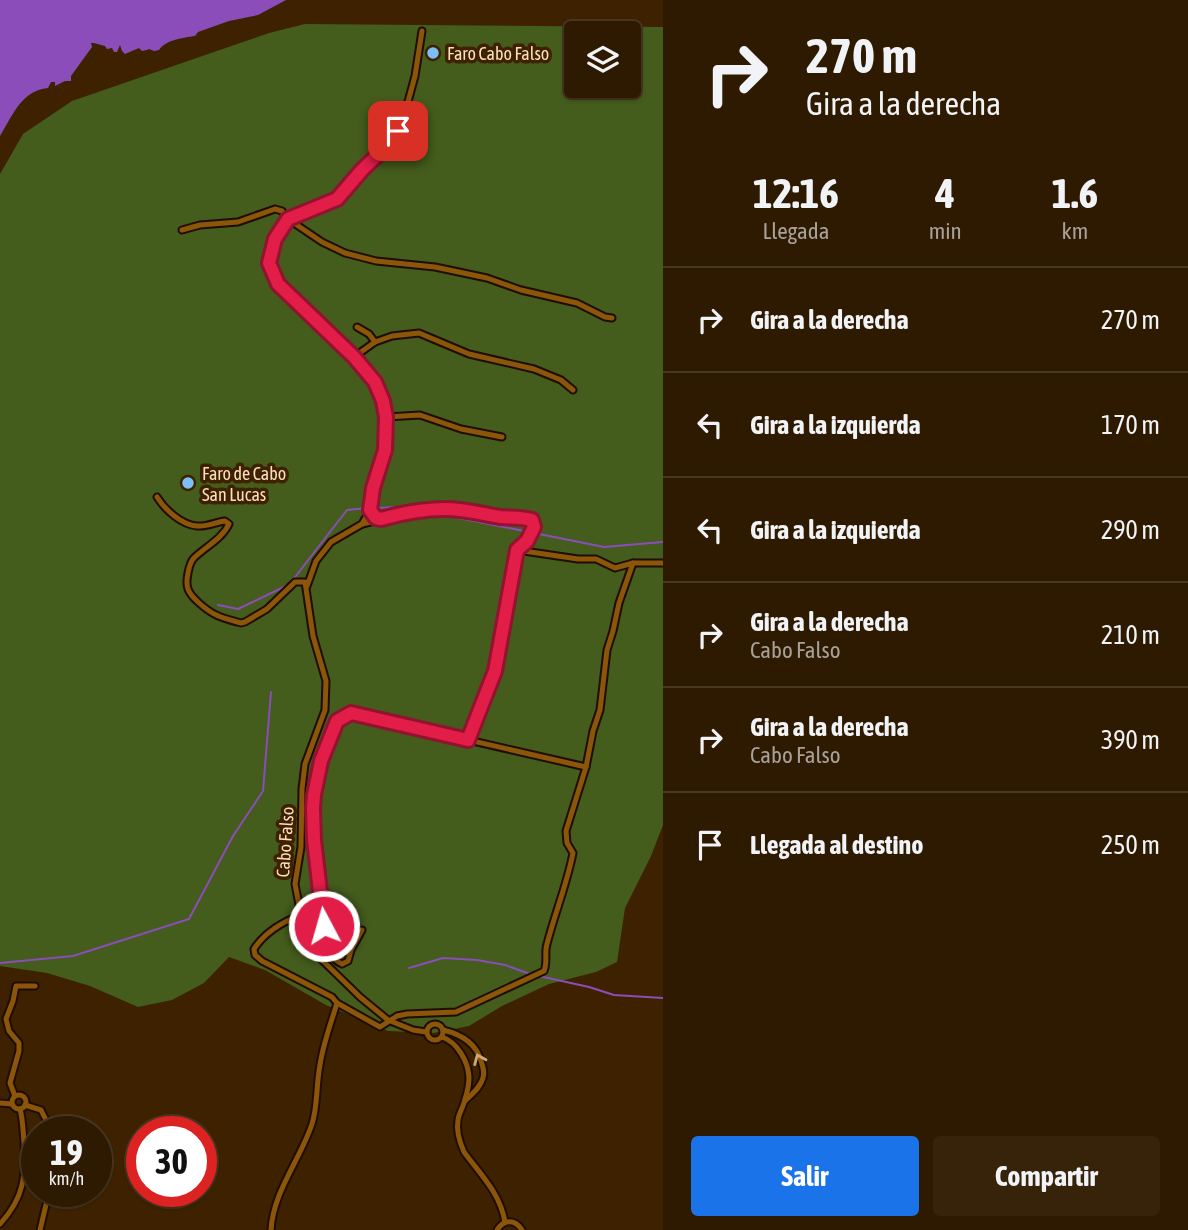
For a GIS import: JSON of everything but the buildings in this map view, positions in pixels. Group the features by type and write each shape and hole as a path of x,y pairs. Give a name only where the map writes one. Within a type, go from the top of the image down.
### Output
{"street":[{"path":"362,524 370,510 373,488 385,450 386,417 383,401 375,382 354,357 278,284 269,263 275,239 288,219 337,199 392,141 403,120 415,76 422,31"},
{"path":"182,230 200,225 238,222 275,209 282,211 288,219 323,242 345,253 376,261 435,267 487,278 521,290 577,303 612,318"},
{"path":"358,327 376,342"},
{"path":"354,357 376,342 419,333 469,354 534,369 561,380 573,390"},
{"path":"386,417 420,415 461,429 502,437"},
{"path":"157,497 162,505 186,523 200,526 225,521 229,524 228,528 191,562 187,573 189,594 209,613 224,619 245,622 267,609 295,582 303,581 307,586"},
{"path":"307,586 316,561 331,542 362,524 418,511 447,509 532,520 532,533 517,550 495,671 468,740"},
{"path":"370,510 376,518 381,519"},
{"path":"517,550 596,559 615,568 634,563 663,563"},
{"path":"301,915 284,921 268,933 254,949 256,956 332,997 337,1003 380,1027 388,1020 407,1014 456,1012 544,971 545,948 573,853 567,843 565,831 586,766 600,710 607,650 619,603 634,563"},
{"name":"Cabo Falso","path":"307,586 313,636 326,681 325,710 305,764 301,847 295,884 301,915 320,958 388,1020"},
{"path":"362,930 348,961 342,964 335,962 330,954 324,926 313,808 321,761 337,721 351,713 586,766"},
{"path":"15,1096 10,1083 19,1043 9,1031 6,1019 16,986 35,986"},
{"path":"271,1230 273,1212 313,1120 322,1052 337,1003"},
{"path":"388,1020 426,1032"},
{"path":"426,1032 430,1025 440,1025 443,1030 463,1038 480,1055 483,1080 465,1101"},
{"path":"442,1037 443,1030"},
{"path":"426,1032 432,1040 442,1037"},
{"path":"442,1037 455,1046 465,1062 469,1078 465,1101 457,1121 459,1139 464,1153 497,1195 505,1222"},
{"path":"455,1046 463,1038"},
{"path":"467,1088 476,1090"},
{"path":"12,1104 15,1096"},
{"path":"0,1224 15,1206 24,1180 25,1101 23,1097 15,1096"},
{"path":"0,1103 12,1104 14,1108 41,1110 44,1116"},
{"path":"40,1230 46,1207"},
{"path":"497,1230 505,1222 513,1222 522,1230"}],"green space":[{"path":"305,24 564,26 564,98 641,98 641,27 663,27 663,825 625,908 617,962 596,972 549,984 502,1006 469,1026 433,1033 388,1031 326,1005 265,970 229,957 204,983 172,1000 138,1007 90,986 47,973 0,966 0,174 23,134 72,101 269,33"}],"shaded area":[{"path":"0,0 286,0 258,15 229,21 198,32 195,36 171,41 159,50 142,51 139,48 125,54 120,45 117,52 114,52 112,48 107,49 105,46 91,43 92,47 71,76 71,81 55,86 55,82 51,82 48,88 24,99 0,136"}],"waterway":[{"path":"292,581 347,510 367,508"},
{"path":"372,508 412,509"},
{"path":"428,512 529,532"},
{"path":"534,533 604,547 663,542"},
{"path":"218,605 238,609 288,585"},
{"path":"0,963 73,956 189,919 233,836 263,791 271,692"},
{"path":"409,968 443,958 505,965 530,974"},
{"path":"539,976 614,995 663,998"}],"place":[{"name":"Faro Cabo Falso","path":"433,53"},
{"name":"Faro de Cabo San Lucas","path":"188,483"}],"route":[{"path":"324,926 313,808 321,761 337,721 351,713 468,740 495,671 517,550 527,541 534,527 532,520 524,518 447,509 376,518 370,510 373,488 385,450 386,417 383,401 375,382 354,357 278,284 269,263 275,239 288,219 337,199 392,141 398,131"}]}
